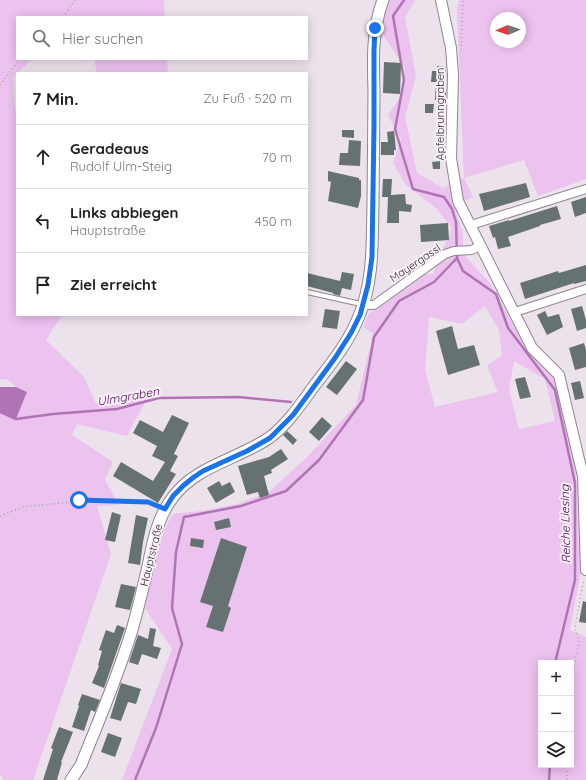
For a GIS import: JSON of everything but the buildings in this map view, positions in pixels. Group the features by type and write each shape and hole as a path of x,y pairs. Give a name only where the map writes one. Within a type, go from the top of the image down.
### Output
{"main road":[{"name":"Hauptstraße","path":"71,780 82,765 124,657 133,627 153,538 158,522 173,496 184,485 203,471 247,451 270,438 293,415 342,348 356,324 363,304 370,272 372,242 374,41 378,15 383,0"}],"street":[{"name":"Apfelbrunngraben","path":"441,0 451,48 453,75 451,158 458,201 532,348 556,371 560,380 583,476 586,570"},
{"path":"471,225 586,189"},
{"name":"Mayergassl","path":"363,304 374,305 445,254 454,251 472,250 481,245"},
{"path":"515,312 586,289"}],"lane":[{"path":"308,292 363,304"}],"path":[{"path":"64,16 75,0"},
{"path":"461,51 463,0"},
{"path":"0,85 19,60"},
{"path":"0,516 23,507 79,500 148,502 165,509"},
{"path":"574,663 579,642 575,627 586,570"},
{"path":"567,768 567,780"}],"shaded area":[{"path":"0,0 164,0 165,16 16,16 16,60 31,60 18,72 16,72 13,77 16,113 16,316 61,316 46,340 84,377 95,402 148,396 127,436 77,424 72,435 113,462 105,480 119,505 97,506 111,554 33,780 4,780 0,774 0,412 16,419 27,392 16,387 7,379 0,380"},
{"path":"389,0 415,0 405,17 416,76 405,117 417,173 443,188 464,178 473,197 454,205 463,236 463,254 490,283 522,341 556,377 575,457 579,545 586,548 586,572 581,571 570,630 586,637 586,780 122,780 172,649 145,608 159,543 172,514 201,511 237,504 269,492 308,456 356,405 373,334 363,326 369,314 423,274 433,274 452,228 436,208 406,185 393,163 401,139 388,115 404,91 405,68 381,32 384,9","holes":["485,306 499,330 502,355 487,366 498,392 435,407 425,370 429,317 462,324","514,361 545,379 555,421 519,429 509,390"]},
{"path":"459,0 586,0 586,179 538,196 524,160 464,178 457,8"},
{"path":"94,60 167,60 168,72 97,72"},
{"path":"0,387 16,387 27,392 16,419 0,412"}],"waterway":[{"name":"Reiche Liesing","path":"404,0 393,16 404,80 395,129 413,189 444,197 452,209 456,222 457,258 463,271 496,294 508,328 555,390 575,483 575,580 556,660"},
{"path":"135,780 156,728 182,644 172,608 176,552 184,517 241,506 286,491 319,460 363,400 374,337 399,301 434,282 457,258"},
{"name":"Ulmgraben","path":"0,412 16,419 53,414 117,409 159,398 239,397 291,402"},
{"name":"Reiche Liesing","path":"549,780 550,768"}],"route":[{"path":"79,500 148,502 165,509 173,496 194,477 203,471 247,451 270,438 293,415 335,358 351,333 360,315 366,296 370,272 372,242 374,126 373,64 375,28"}]}
